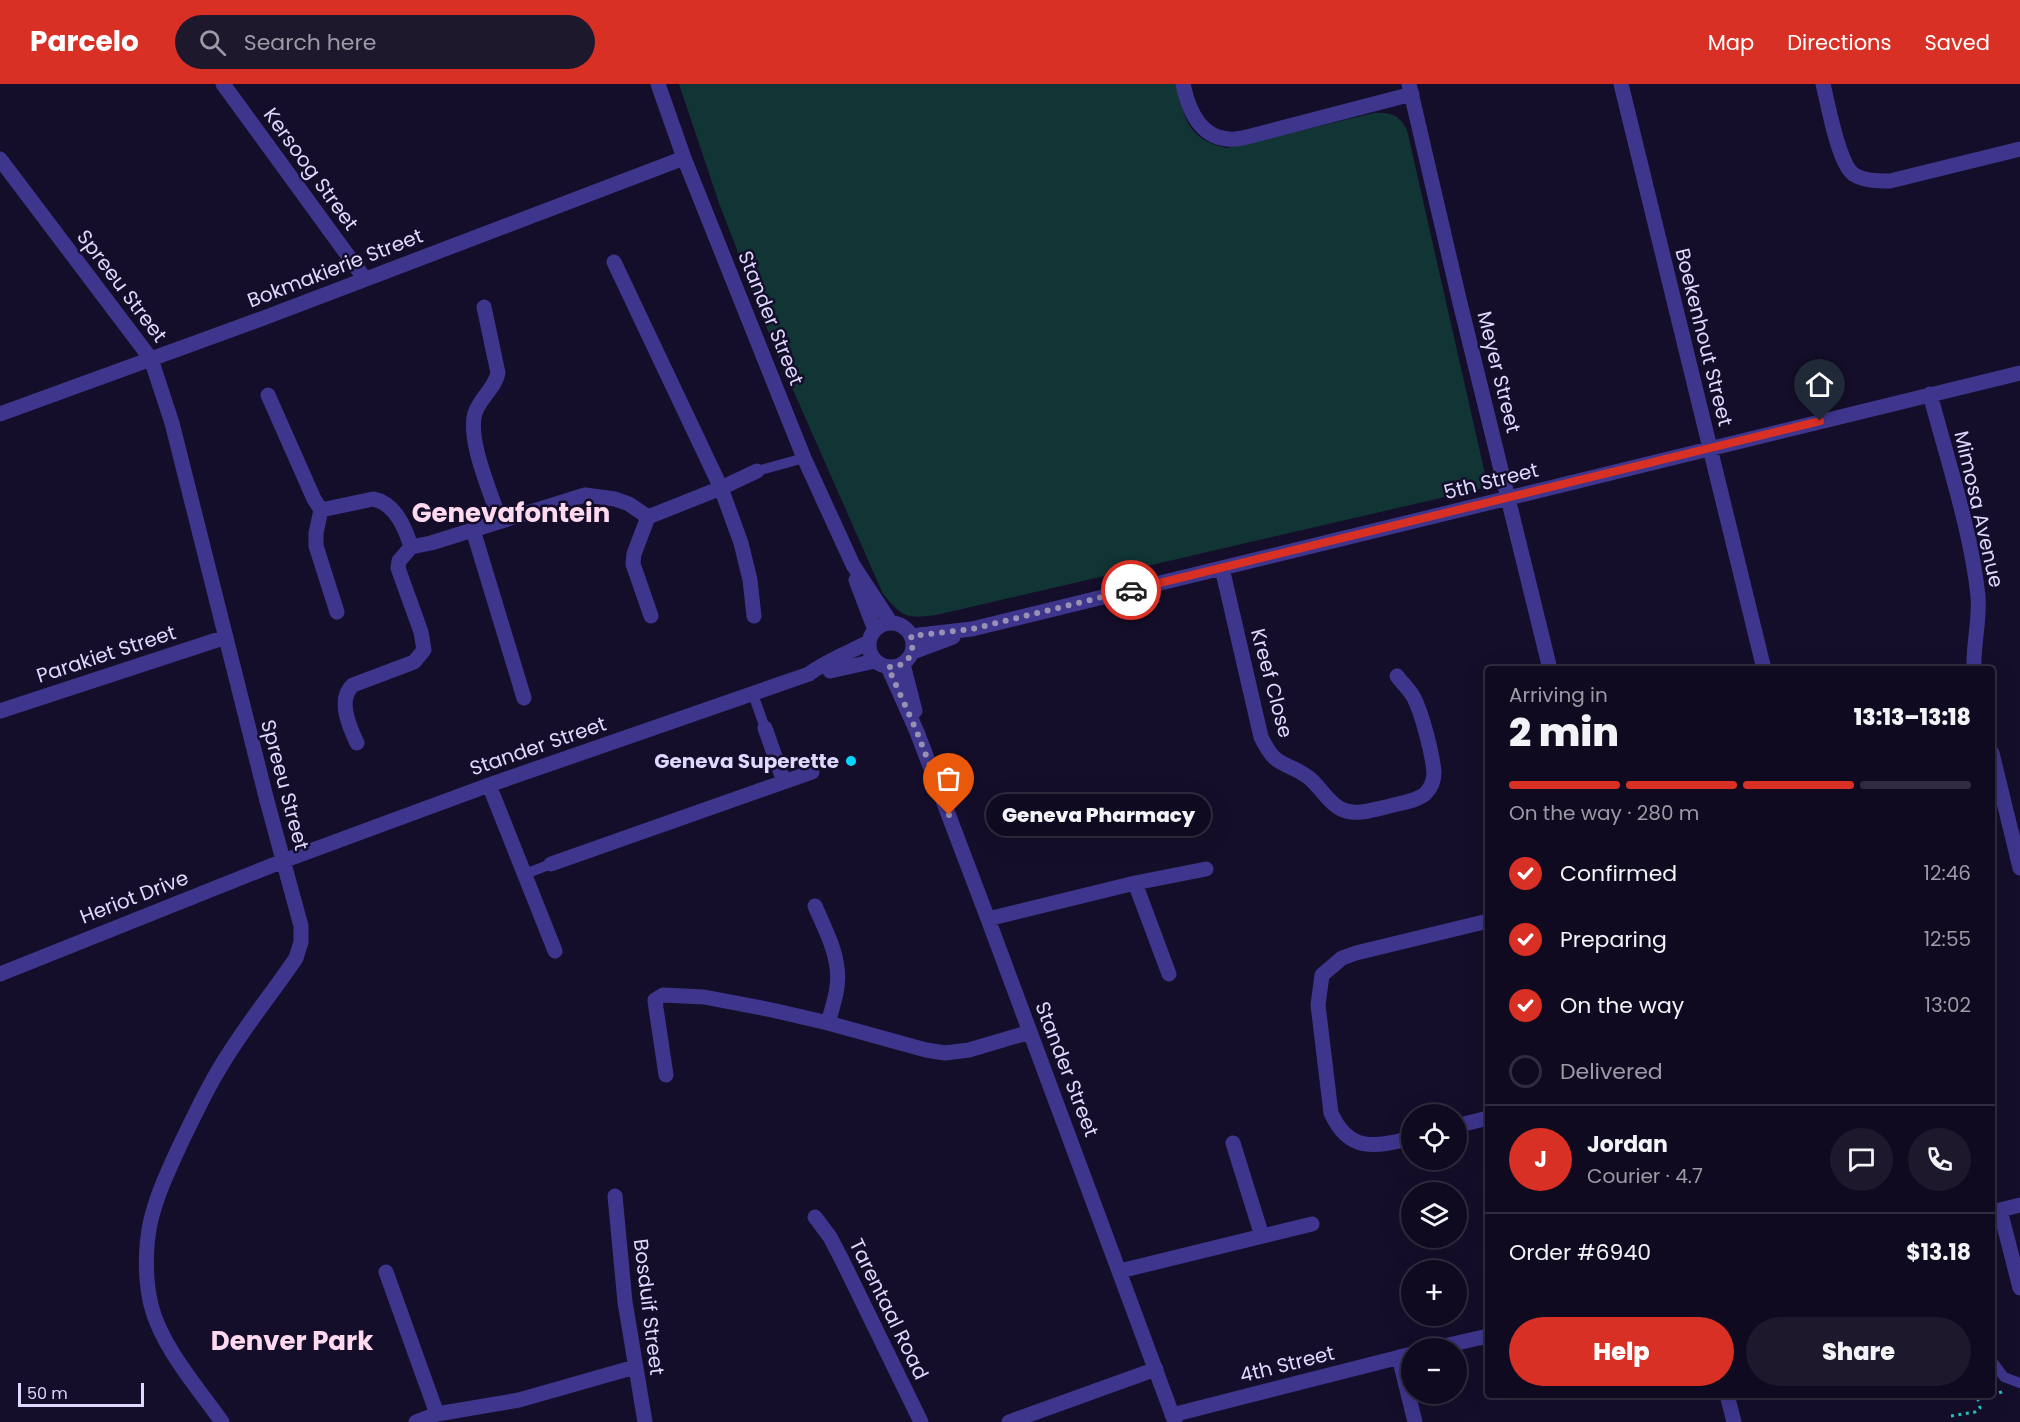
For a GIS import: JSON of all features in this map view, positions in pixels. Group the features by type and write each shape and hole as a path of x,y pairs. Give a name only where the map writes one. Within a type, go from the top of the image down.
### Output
{"street":[{"name":"Kersoog Street","path":"223,84 365,279"},
{"name":"Stander Street","path":"658,84 684,158 804,458 853,565 891,623"},
{"path":"1182,84 1194,117 1205,131 1229,140 1247,137 1410,89"},
{"name":"Boekenhout Street","path":"1621,84 1763,666"},
{"path":"1823,84 1842,161 1852,173 1863,178 1890,181 2020,149"},
{"name":"Meyer Street","path":"1410,89 1549,666"},
{"name":"Bokmakierie Street","path":"0,414 151,360 684,158"},
{"name":"Spreeu Street","path":"0,159 151,360 172,423 301,926 299,949 288,969 209,1084 158,1198 150,1224 147,1275 155,1317 170,1347 222,1422"},
{"path":"614,262 721,488 741,543 750,580 754,616"},
{"path":"484,307 498,373 478,407 473,430 478,453 500,520"},
{"name":"5th Street","path":"911,636 972,629 2020,373"},
{"name":"Mimosa Avenue","path":"1930,394 1972,558 1979,619 1974,666"},
{"path":"268,395 321,510 316,546 337,612"},
{"path":"651,616 633,564 634,554 648,517 757,471"},
{"path":"357,743 350,727 345,700 346,692 352,685 414,662 424,650 421,632 398,568 402,557 411,547 591,495 622,501 648,517"},
{"path":"321,510 373,499 379,500 397,515 411,547"},
{"path":"473,530 524,698"},
{"name":"Stander Street","path":"283,861 489,785 809,674 872,636 853,565"},
{"name":"Kreef Close","path":"1222,568 1261,737 1270,755 1281,764 1307,776 1328,800 1350,813 1364,812 1417,799 1426,793 1432,783 1434,773 1422,719 1413,696 1397,676"},
{"path":"891,623 906,629 914,644 913,652 889,664 869,648 872,636 882,625 891,623"},
{"name":"5th Street","path":"913,652 972,629"},
{"name":"Parakiet Street","path":"0,711 226,637"},
{"name":"Stander Street","path":"809,674 889,664 988,919 1173,1419"},
{"path":"765,728 784,782"},
{"path":"1995,765 2020,868"},
{"path":"551,864 812,772"},
{"path":"489,785 555,951"},
{"name":"Heriot Drive","path":"0,974 283,861"},
{"path":"988,919 1136,883 1206,869"},
{"path":"1136,883 1168,974"},
{"path":"814,906 831,944 838,968 836,992 828,1023"},
{"path":"1401,1141 1383,1145 1365,1145 1353,1141 1344,1135 1331,1113 1318,1005 1322,975 1342,958 1356,953 1485,922"},
{"path":"666,1076 655,1002 663,995 704,997 828,1023 926,1050 945,1053 969,1050 1030,1032"},
{"path":"1467,1123 1485,1119"},
{"path":"1233,1143 1262,1236"},
{"name":"Bosduif Street","path":"615,1196 625,1302 645,1422"},
{"path":"2020,1205 1996,1211 2020,1288"},
{"name":"Tarentaal Road","path":"814,1217 830,1237 921,1422"},
{"path":"1120,1271 1312,1224"},
{"path":"386,1272 437,1414"},
{"path":"1467,1341 1485,1337"},
{"name":"4th Street","path":"1173,1419 1401,1357"},
{"path":"416,1422 437,1414 519,1400 635,1367"},
{"path":"1009,1422 1156,1370"},
{"path":"1728,1398 1734,1422"},
{"path":"1412,1404 1415,1422"}],"lane":[{"path":"757,471 804,458"},
{"path":"753,694 765,728"},
{"path":"525,874 551,864"},
{"path":"1995,1365 2004,1377 2020,1383"}],"path":[{"path":"1951,1416 1975,1412 1980,1408 1977,1398"}],"green space":[{"path":"679,84 1176,84 1185,117 1190,126 1204,139 1227,148 1374,113 1394,115 1407,130 1488,487 936,615 917,617 905,615 895,608 883,594 775,349 719,203"}],"way so far":[{"path":"949,815 917,732 888,667 896,667 909,659 914,644 911,636 964,628 972,629 1131,590"}],"place":[{"name":"Geneva Superette","path":"851,761"},
{"name":"Geneva Pharmacy","path":"949,815"}],"district":[{"name":"Genevafontein","path":"511,513"},
{"name":"Denver Park","path":"292,1341"}],"route":[{"path":"1131,590 1820,421"}]}
